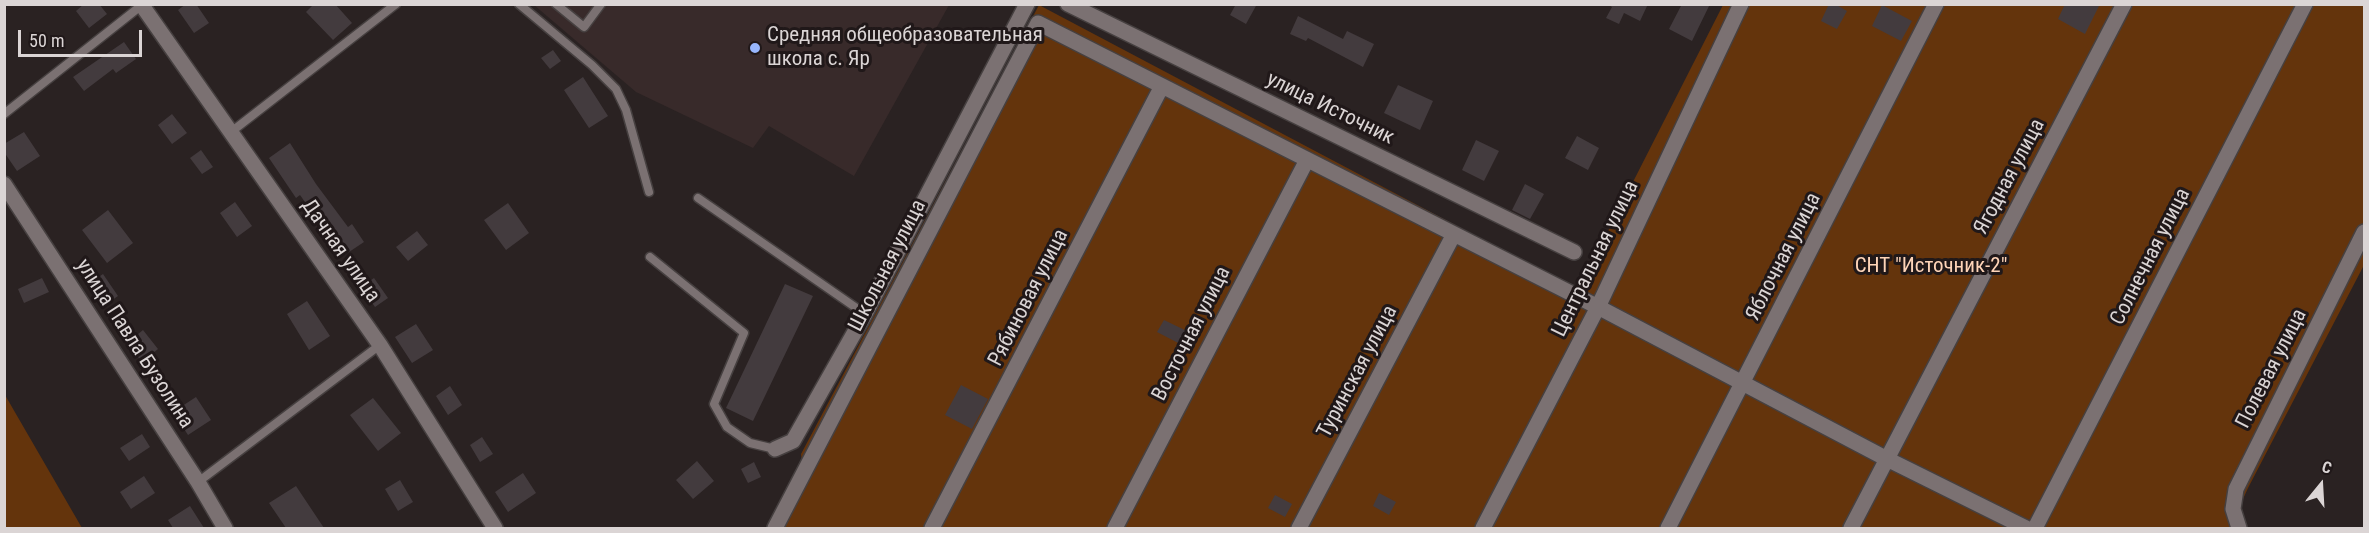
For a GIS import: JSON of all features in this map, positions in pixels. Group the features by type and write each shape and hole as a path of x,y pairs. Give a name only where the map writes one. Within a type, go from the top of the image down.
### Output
{"street":[{"path":"775,449 792,441 865,314 1027,4"},
{"name":"улица Источник","path":"1068,4 1574,252"},
{"name":"Центральная улица","path":"1484,528 1598,307 1741,4"},
{"name":"Яблочная улица","path":"1668,528 1936,4"},
{"name":"Ягодная улица","path":"1851,528 2124,4"},
{"name":"Солнечная улица","path":"2035,528 2305,4"},
{"name":"Дачная улица","path":"142,5 380,345 495,528"},
{"name":"Школьная улица","path":"775,528 1038,23 1162,86"},
{"path":"1162,86 1598,307 1742,385 2026,528"},
{"name":"Рябиновая улица","path":"932,528 1162,86"},
{"name":"Восточная улица","path":"1115,528 1307,160"},
{"name":"улица Павла Бузолина","path":"4,184 198,482 225,528"},
{"name":"Полевая улица","path":"2239,528 2233,509 2236,489 2364,232"},
{"name":"Туринская улица","path":"1299,528 1454,234"}],"lane":[{"path":"231,132 396,4"},
{"path":"519,4 592,64 616,89 626,110 649,192"},
{"path":"556,4 584,27 602,4"},
{"path":"4,114 142,5"},
{"path":"698,198 865,314"},
{"path":"650,257 744,333 714,404 727,427 750,443 775,449"},
{"path":"198,482 380,345"}],"shaded area":[{"name":"Средняя общеобразовательная школа с. Яр","path":"534,5 949,5 854,176 769,126 753,148 636,92"}],"green space":[{"name":"СНТ \"Источник-2\"","path":"1039,5 1578,290 1723,5 2364,5 2364,265 2248,488 2230,528 776,528 804,485 801,454"},
{"path":"5,395 82,528 5,528"}],"building":[{"path":"84,4 99,4 107,14 89,28 76,11"},
{"path":"186,4 196,4 209,23 194,33 178,10"},
{"path":"314,4 335,4 352,23 333,40 306,12"},
{"path":"1236,4 1257,4 1246,24 1230,15"},
{"path":"1607,4 1648,4 1640,21 1624,13 1619,24 1606,18 1612,7"},
{"path":"1682,4 1710,4 1692,41 1669,29"},
{"path":"1829,4 1835,4 1847,11 1837,29 1821,21"},
{"path":"2065,4 2100,4 2085,34 2058,19"},
{"path":"1882,5 1912,21 1901,41 1872,26"},
{"path":"1298,16 1343,39 1347,31 1374,44 1363,67 1308,38 1306,41 1290,34"},
{"path":"124,42 136,59 116,73 113,69 84,91 73,77"},
{"path":"553,50 561,61 550,69 541,58"},
{"path":"583,77 608,116 589,128 564,90"},
{"path":"1398,85 1433,101 1420,130 1384,113"},
{"path":"172,114 187,133 172,144 158,125"},
{"path":"24,132 40,156 17,171 4,152 4,144"},
{"path":"1577,136 1599,148 1588,170 1565,158"},
{"path":"1476,140 1499,151 1484,181 1462,170"},
{"path":"290,143 316,184 348,227 352,224 364,242 343,256 300,195 296,198 269,158"},
{"path":"201,150 213,167 202,174 190,158"},
{"path":"1525,184 1544,194 1530,219 1512,210"},
{"path":"235,202 252,226 237,237 220,213"},
{"path":"508,203 529,233 506,250 484,220"},
{"path":"108,210 133,243 107,263 82,230"},
{"path":"417,231 428,245 408,261 396,247"},
{"path":"103,274 118,296 102,307 87,285"},
{"path":"42,278 49,292 24,303 18,289"},
{"path":"374,278 388,298 375,307 361,287"},
{"path":"785,284 813,296 753,421 726,408"},
{"path":"307,301 330,336 309,350 287,314"},
{"path":"1164,320 1191,333 1184,346 1157,332"},
{"path":"416,324 433,350 412,363 395,337"},
{"path":"143,330 158,349 142,362 127,343"},
{"path":"961,385 988,399 972,429 945,415"},
{"path":"450,386 462,405 448,415 436,396"},
{"path":"196,397 211,420 188,435 173,412"},
{"path":"373,398 401,433 378,451 350,415"},
{"path":"142,434 150,447 129,461 120,448"},
{"path":"482,437 493,454 480,462 470,445"},
{"path":"697,461 714,481 693,499 676,480"},
{"path":"754,462 761,477 748,483 741,469"},
{"path":"523,473 536,493 508,512 495,492"},
{"path":"144,476 155,493 131,509 120,492"},
{"path":"400,480 413,502 398,511 385,489"},
{"path":"296,486 324,528 286,528 269,503"},
{"path":"1379,493 1396,502 1389,515 1373,506"},
{"path":"1275,495 1292,504 1285,517 1268,508"},
{"path":"190,506 204,528 173,528 168,520"}],"place":[{"name":"Средняя общеобразовательная школа с. Яр","path":"755,48"}]}
